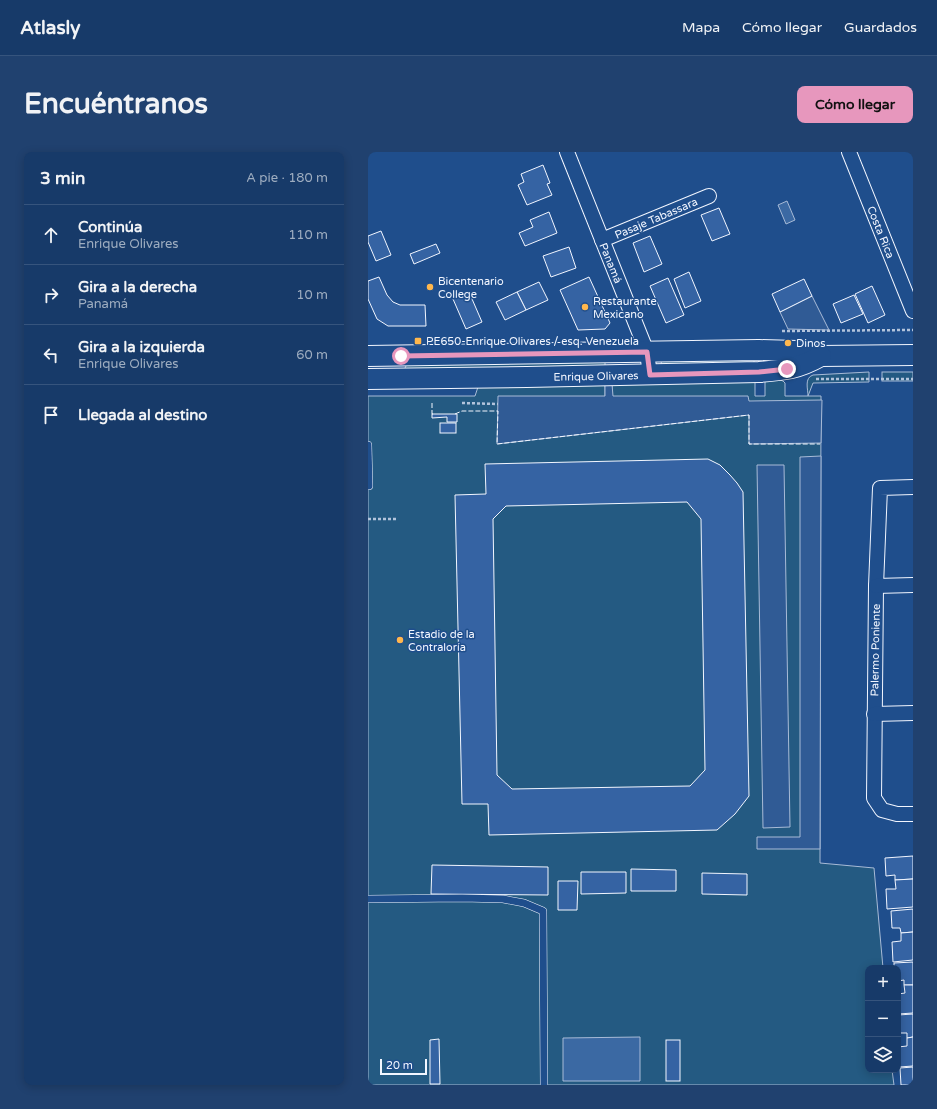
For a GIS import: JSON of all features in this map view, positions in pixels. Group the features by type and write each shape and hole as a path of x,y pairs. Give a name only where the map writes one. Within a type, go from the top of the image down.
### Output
{"main road":[{"name":"Enrique Olivares","path":"368,356 759,350 797,351 820,356 913,355"},
{"name":"Enrique Olivares","path":"369,374 650,375 759,372 795,368 820,356"}],"street":[{"name":"Panamá","path":"567,152 647,352 650,375"},
{"name":"Costa Rica","path":"849,152 913,311"},
{"name":"Pasaje Tabassara","path":"602,240 709,196"},
{"name":"Palermo Poniente","path":"913,487 880,488 876,586 874,714 874,798 882,810 897,814 913,814"},
{"path":"876,586 913,585"},
{"path":"874,714 913,713"}],"lane":[{"path":"368,445 370,486"},
{"path":"368,899 504,899 524,903 543,911 544,1085"}],"path":[{"path":"462,403 498,404"},
{"path":"368,519 397,519"}],"shaded area":[{"path":"787,201 795,220 786,224 778,205"},
{"path":"812,296 829,330 788,329 780,312"},
{"path":"754,359 754,365 662,365 661,363 662,361"},
{"path":"605,360 605,368 407,370 405,368 407,364"},
{"path":"869,372 869,382 813,383 808,396 807,381 810,376"},
{"path":"882,372 913,372 913,381 882,381"},
{"path":"780,380 785,383 785,396 821,396 820,863 874,868 883,965 865,965 865,1073 892,1073 894,1085 368,1085 368,396 475,396 478,387 605,384 605,396 612,396 612,384 755,382 755,396 765,396 765,381"},
{"path":"605,382 612,384 613,396 748,396 749,401 822,400 821,443 749,444 749,415 497,444 498,396 605,396"},
{"path":"821,456 820,849 757,849 757,837 800,837 800,457"},
{"path":"757,465 784,465 790,827 763,828"},
{"path":"640,1037 640,1081 563,1081 563,1038"}],"building":[{"path":"543,165 550,183 547,184 552,195 527,205 518,185 524,182 521,174"},
{"path":"719,208 730,234 712,241 701,215"},
{"path":"549,212 557,233 525,246 519,233 533,227 530,220"},
{"path":"381,231 391,255 376,261 368,242 368,236"},
{"path":"650,236 662,264 644,272 633,243"},
{"path":"436,244 440,253 414,264 410,254"},
{"path":"569,247 576,268 551,277 543,256"},
{"path":"689,272 701,301 685,308 674,279"},
{"path":"379,277 387,295 393,302 400,305 425,305 426,326 388,326 377,319 368,299 368,281"},
{"name":"Restaurante Mexicano","path":"589,277 610,323 605,329 578,330 560,290"},
{"path":"668,278 684,315 666,323 650,286"},
{"path":"804,279 812,296 780,312 772,294"},
{"path":"539,282 548,300 526,310 517,292"},
{"path":"872,286 885,315 868,323 855,294"},
{"path":"469,292 482,322 466,329 453,299"},
{"path":"517,292 526,310 505,320 496,302"},
{"path":"854,295 863,314 841,323 833,304"},
{"path":"432,414 457,414 457,422 447,422 447,417 432,418"},
{"path":"440,423 456,423 456,433 440,433"},
{"path":"708,459 720,465 737,483 743,492 749,796 735,814 717,830 489,835 488,804 462,804 455,495 486,494 485,464","holes":["687,502 701,519 705,770 690,786 512,789 497,775 493,519 506,506"]},
{"path":"913,856 913,879 895,880 895,875 886,876 885,858"},
{"path":"432,865 548,867 548,895 431,894"},
{"path":"631,869 676,870 676,891 631,891"},
{"path":"581,872 626,872 626,893 581,894"},
{"path":"702,873 747,874 747,895 702,894"},
{"path":"913,879 913,907 887,909 886,889 896,889 895,880"},
{"path":"558,881 578,881 577,910 558,910"},
{"path":"913,909 913,932 901,933 900,928 892,928 891,911"},
{"path":"913,932 913,960 893,962 892,942 901,941 901,933"},
{"path":"913,962 913,985 904,985 904,980 901,980 901,965 894,965 894,963"},
{"path":"904,985 913,985 913,1013 901,1014 901,994 905,993"},
{"path":"913,1014 913,1037 907,1038 907,1033 901,1033 901,1015"},
{"path":"913,1037 913,1066 901,1067 901,1047 907,1046 907,1038"},
{"path":"439,1039 440,1084 430,1084 430,1040"},
{"path":"666,1040 680,1040 680,1081 666,1081"},
{"path":"913,1067 913,1085 901,1085 901,1068"}],"fence":[{"path":"432,403 433,414"},
{"path":"455,414 462,411 498,411 497,444 749,415 749,444 820,444"}],"place":[{"name":"Bicentenario College","path":"430,287"},
{"name":"Restaurante Mexicano","path":"585,307"},
{"name":"PE650-Enrique Olivares / esq. Venezuela","path":"418,341"},
{"name":"Dinos","path":"788,343"},
{"name":"Estadio de la Contraloría","path":"400,640"}],"route":[{"path":"401,356 647,352 650,375 759,372 787,369"}]}
